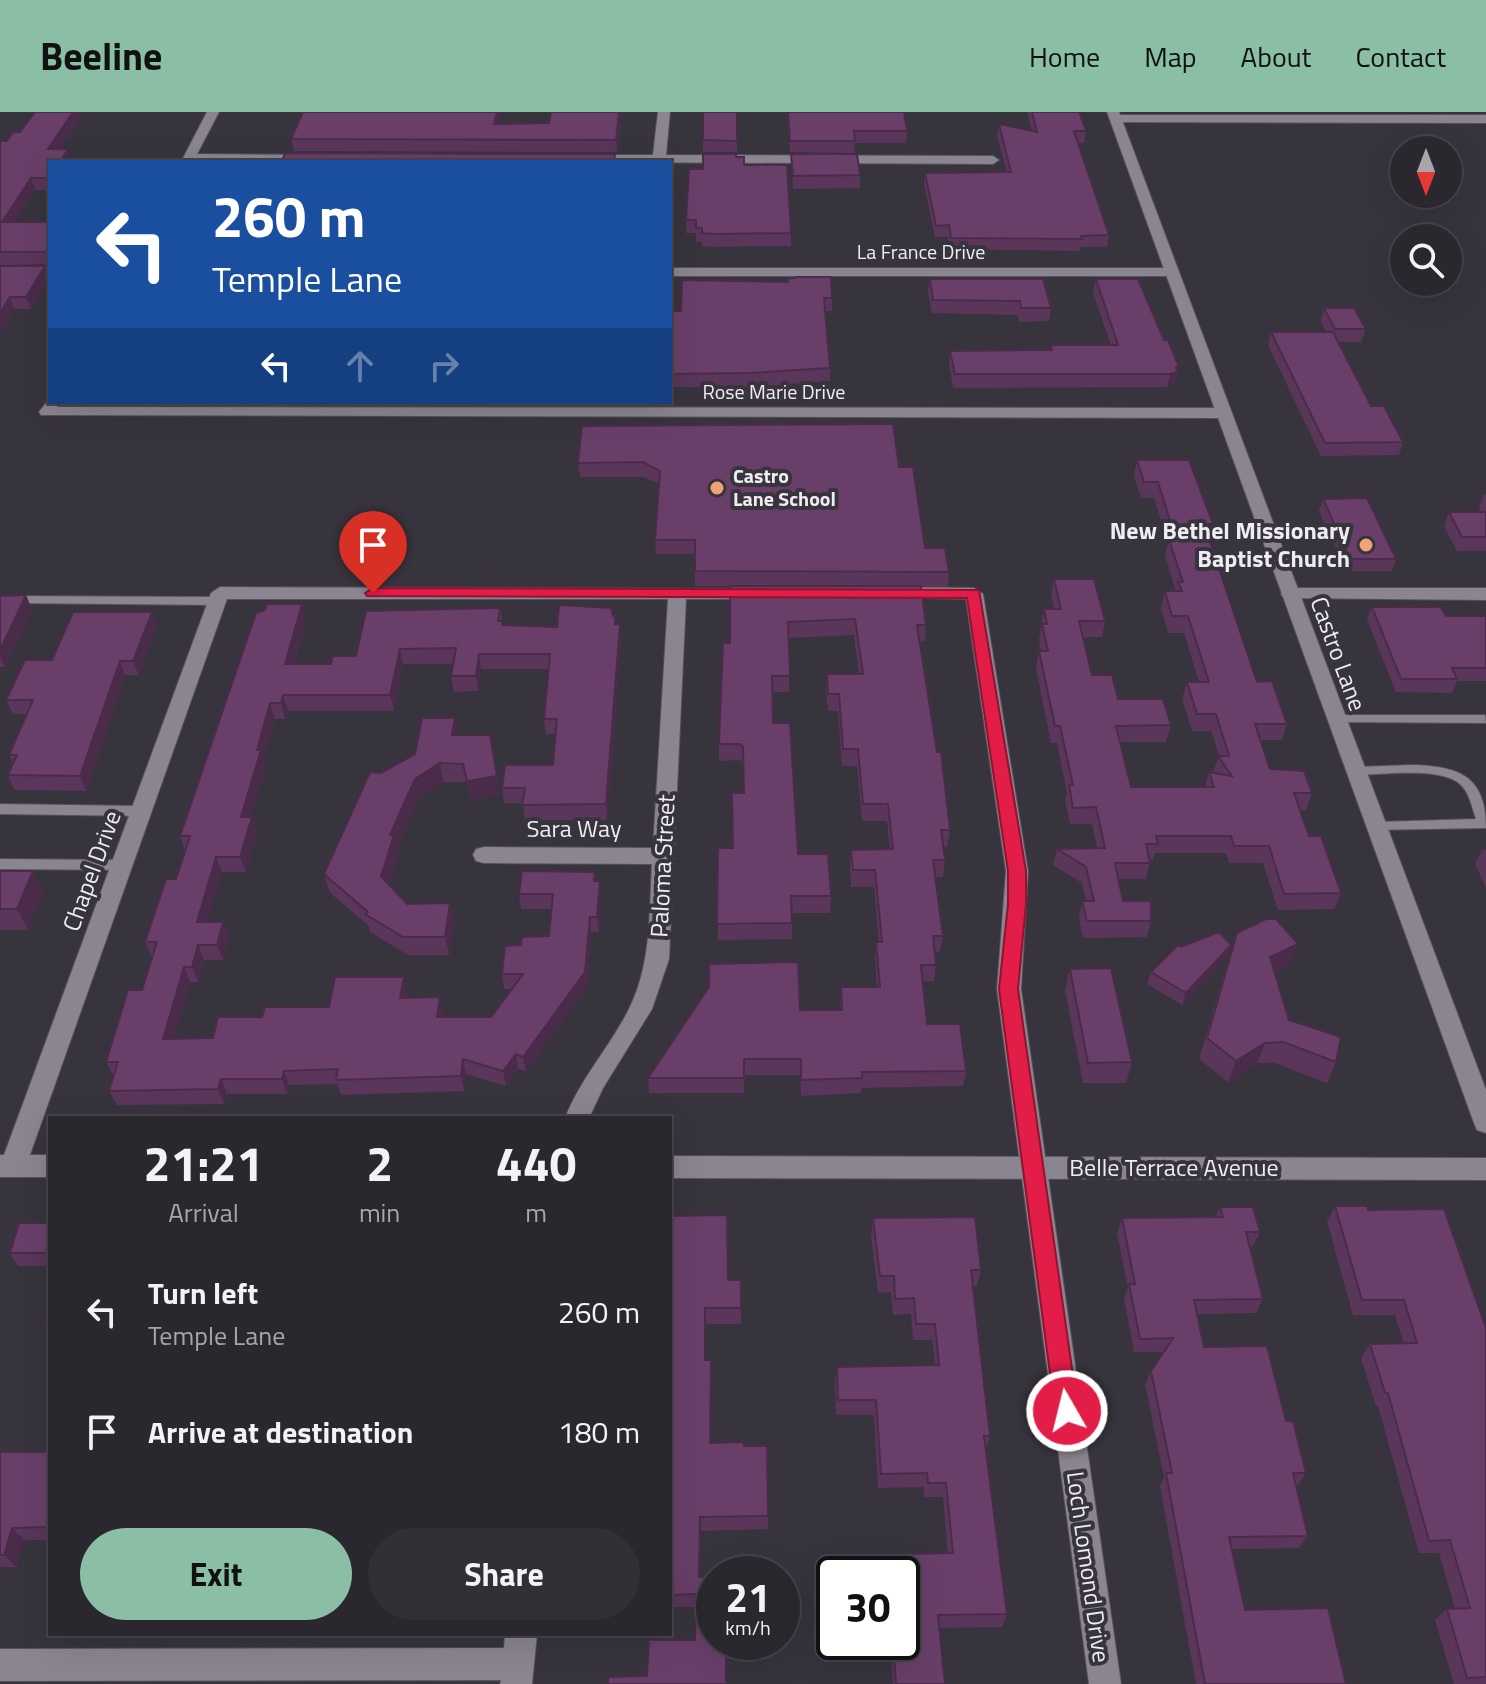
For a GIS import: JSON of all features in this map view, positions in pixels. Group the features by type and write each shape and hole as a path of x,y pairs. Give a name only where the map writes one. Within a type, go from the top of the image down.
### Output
{"street":[{"path":"213,112 188,160 330,159"},
{"path":"659,160 664,112"},
{"path":"1114,116 1486,119"},
{"name":"Castro Lane","path":"1114,116 1486,1123"},
{"path":"565,159 993,160"},
{"path":"0,271 48,271"},
{"name":"La France Drive","path":"672,272 1172,272"},
{"name":"Rose Marie Drive","path":"51,404 47,412 637,407 1223,413"},
{"name":"Paloma Street","path":"578,1116 586,1093 633,1024 650,990 658,959 677,593"},
{"path":"219,597 771,593"},
{"name":"Loch Lomond Drive","path":"880,593 974,594 1017,871 1009,989 1105,1684"},
{"path":"1290,594 1486,594"},
{"name":"Chapel Drive","path":"6,1166 122,865 219,597"},
{"name":"Sara Way","path":"484,855 664,856"},
{"path":"6,1166 48,1166"},
{"name":"Belle Terrace Avenue","path":"672,1167 1486,1169"},
{"path":"0,1665 519,1661"}],"lane":[{"path":"3,600 219,597"},
{"path":"1336,719 1485,719"},
{"path":"1356,771 1435,771 1456,775 1467,784 1485,824 1376,827"},
{"path":"0,809 141,811"},
{"path":"0,864 122,865"}],"building":[{"path":"35,112 73,112 48,149 68,149 61,160 48,160 48,178 31,178 2,222 48,222 48,257 46,252 0,252 0,141 7,141 13,132 20,132"},
{"path":"303,112 497,112 494,124 549,123 551,112 619,112 616,140 291,139"},
{"path":"703,112 737,112 737,141 703,140"},
{"path":"788,112 904,112 907,131 854,131 855,141 790,141"},
{"path":"1032,112 1079,112 1086,131 1074,131 1109,235 1081,236 1082,239 951,238 949,225 936,226 925,173 1011,172 999,124 1037,132"},
{"path":"285,153 615,154 614,160 283,160"},
{"path":"703,154 736,154 736,157 744,157 744,165 787,165 791,233 702,233 702,228 696,228 696,220 686,220 689,169 703,169"},
{"path":"791,154 857,154 860,175 793,176"},
{"path":"0,266 45,266 26,297 10,297 0,313"},
{"path":"831,277 832,298 824,298 830,368 672,374 672,311 681,311 682,280 788,282 788,279"},
{"path":"930,279 1043,279 1051,308 1021,308 1020,301 933,300"},
{"path":"1096,279 1138,279 1164,340 1168,340 1179,367 1176,367 1177,372 955,374 950,351 1052,350 1051,345 1118,345"},
{"path":"1324,308 1354,308 1366,329 1335,329"},
{"path":"1271,332 1333,332 1371,406 1384,406 1403,442 1325,443"},
{"path":"893,424 899,467 913,467 925,548 945,548 949,572 695,571 695,540 655,540 660,471 643,462 578,463 582,426"},
{"path":"1137,460 1189,460 1213,524 1204,524 1257,682 1272,681 1287,724 1255,724 1270,769 1304,771 1312,793 1294,793 1309,836 1321,836 1341,893 1284,894 1269,846 1234,846 1231,836 1156,836 1158,844 1146,844 1150,863 1115,863 1123,901 1151,901 1151,921 1087,921 1082,901 1094,901 1086,867 1057,849 1105,848 1096,807 1073,808 1069,785 1073,785 1060,726 1055,726 1039,651 1048,651 1042,624 1047,624 1044,609 1061,609 1054,579 1094,579 1105,621 1079,621 1092,675 1112,675 1118,699 1163,699 1171,725 1116,726 1131,787 1214,787 1209,772 1232,776 1218,756 1229,756 1216,714 1197,714 1187,682 1209,682 1188,616 1172,616 1165,591 1182,591 1178,582 1183,582 1169,540 1176,540 1158,482 1144,482"},
{"path":"1367,498 1396,559 1350,559 1323,499"},
{"path":"1449,512 1486,512 1486,537 1462,537"},
{"path":"730,586 921,586 926,625 917,625 937,752 941,752 950,830 941,830 945,860 933,860 943,936 933,936 936,965 921,965 927,1024 960,1024 966,1071 862,1072 862,1078 801,1080 801,1059 744,1059 744,1078 648,1078 709,987 709,964 798,962 800,1010 842,1010 841,987 880,987 876,942 882,942 875,870 853,870 851,850 893,849 888,804 863,804 858,749 843,749 839,694 828,694 827,674 863,674 855,619 788,622 790,676 772,676 773,723 790,723 798,854 828,854 831,896 791,896 792,923 717,924 718,848 733,848 732,793 744,793 743,747 740,744 719,744 723,643 730,643"},
{"path":"26,595 0,650 0,596"},
{"path":"267,604 302,604 285,664 331,664 333,656 356,656 366,611 500,608 498,621 502,621 502,625 557,627 559,605 611,608 615,624 620,624 606,804 522,805 525,788 502,788 505,765 553,765 557,719 544,719 550,654 479,654 476,676 451,676 456,648 400,649 390,695 283,695 281,703 270,703 257,750 261,750 241,817 252,817 240,857 216,857 197,922 223,922 217,945 198,945 192,967 184,967 163,1039 213,1038 218,1017 262,1017 265,1007 329,1007 335,977 404,977 400,998 440,997 437,1017 491,1017 523,974 502,974 505,946 521,945 522,937 549,936 553,894 519,894 522,871 595,872 594,881 600,881 597,917 590,917 585,972 523,1057 516,1054 503,1071 463,1059 461,1076 336,1080 338,1069 284,1071 282,1079 221,1079 218,1089 109,1091 118,1062 106,1062 128,990 142,990 157,942 145,942 166,879 176,879 190,836 180,836 256,613 265,610"},
{"path":"1372,607 1441,607 1446,616 1486,616 1486,668 1452,668 1457,679 1401,679"},
{"path":"73,612 152,612 133,661 120,661 80,776 8,775 17,755 9,755 33,700 6,700 25,660 52,660"},
{"path":"422,718 455,718 452,735 490,735 497,776 467,781 463,764 440,763 415,779 390,835 394,835 381,876 407,904 450,903 445,937 403,937 365,914 368,912 324,874 370,772 381,773 415,754"},
{"path":"0,871 33,871 17,909 0,909"},
{"path":"1266,919 1276,919 1298,944 1270,957 1289,1020 1341,1037 1336,1062 1283,1042 1265,1043 1236,1061 1207,1038 1237,933"},
{"path":"1219,932 1231,945 1186,993 1151,972 1178,945 1181,947"},
{"path":"1111,968 1132,1062 1088,1063 1070,969"},
{"path":"1335,1206 1367,1206 1368,1210 1444,1209 1486,1328 1486,1677 1467,1678 1447,1609 1470,1608 1450,1540 1429,1541 1388,1393 1385,1393 1370,1344 1417,1343 1404,1300 1362,1300"},
{"path":"1220,1207 1253,1207 1260,1232 1246,1232 1263,1299 1194,1300 1204,1347 1267,1346 1286,1421 1293,1421 1306,1473 1293,1473 1308,1536 1229,1537 1245,1610 1328,1608 1346,1684 1205,1684 1166,1473 1172,1473 1151,1371 1173,1338 1140,1339 1129,1284 1135,1284 1122,1218 1223,1217"},
{"path":"727,1215 728,1280 741,1280 741,1308 705,1308 705,1360 711,1360 710,1443 744,1442 744,1446 767,1446 768,1516 700,1517 696,1594 672,1595 672,1216"},
{"path":"975,1217 981,1270 971,1270 990,1436 984,1436 1007,1614 938,1615 945,1684 896,1684 894,1660 920,1660 920,1556 910,1554 953,1553 946,1483 928,1483 927,1473 881,1474 876,1400 838,1400 837,1367 939,1365 935,1324 916,1324 914,1298 895,1299 894,1276 880,1276 873,1218"},
{"path":"19,1223 48,1223 48,1253 10,1253"},
{"path":"0,1452 48,1452 48,1527 12,1528 4,1555 0,1555"},
{"path":"696,1594 696,1660 726,1660 726,1684 608,1684 608,1677 647,1676 649,1640 695,1640"}],"place":[{"name":"Castro Lane School","path":"717,488"},
{"name":"New Bethel Missionary Baptist Church","path":"1366,545"}],"route":[{"path":"373,593 974,594 1017,871 1009,989 1067,1411"}]}
